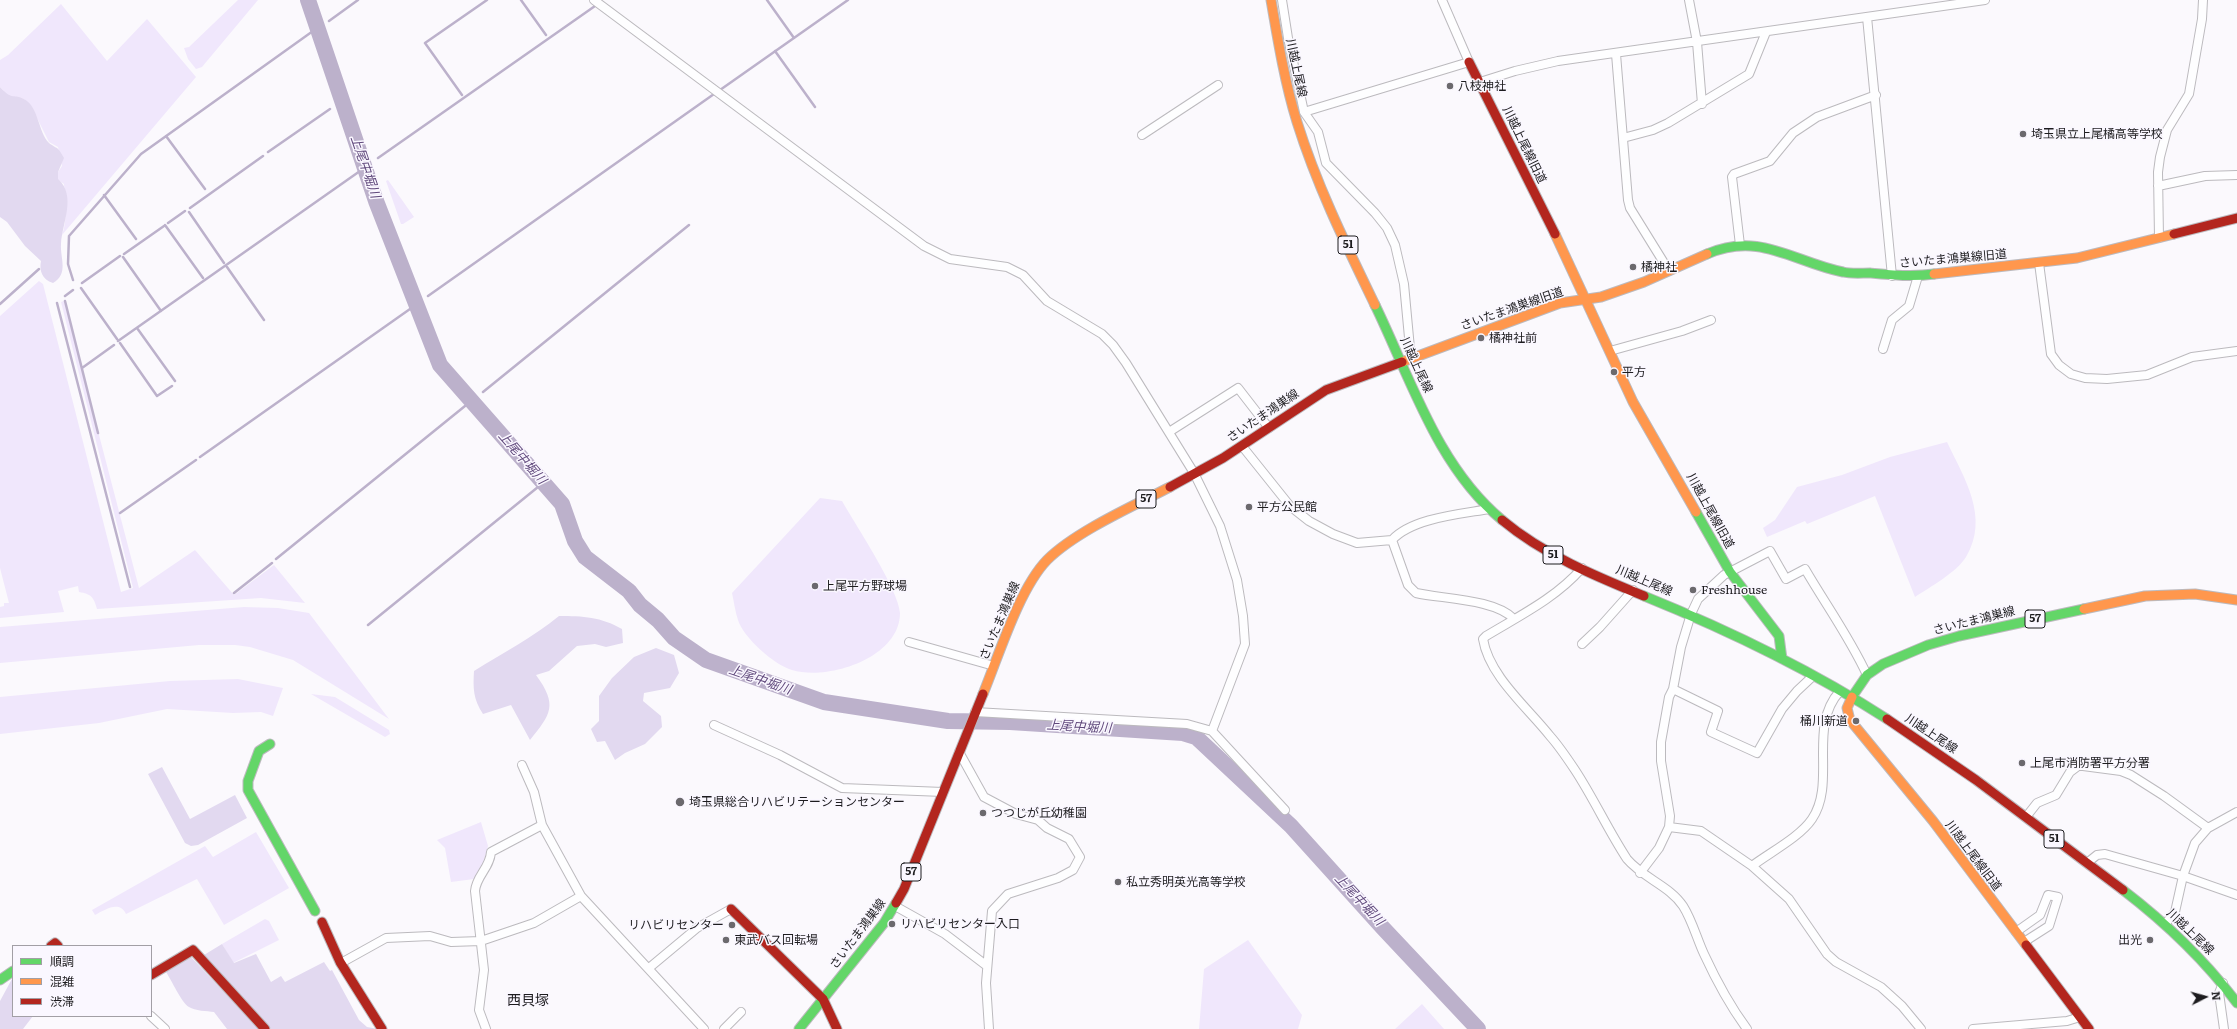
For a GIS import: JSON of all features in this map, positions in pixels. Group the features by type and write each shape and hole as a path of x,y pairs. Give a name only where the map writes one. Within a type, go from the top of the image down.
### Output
{"main road":[{"name":"川越上尾線","path":"1271,0 1286,82 1298,126 1327,201 1439,441 1470,489 1489,509 1535,545 1582,568 1691,614 1782,659 1852,697 1933,749 2166,923 2223,983 2237,1003"},
{"name":"川越上尾線旧道","path":"1469,62 1587,299 1642,418 1691,501 1730,572 1778,636 1782,650 1782,659"},
{"name":"さいたま鴻巣線旧道","path":"1402,362 1550,307 1601,297 1669,271 1713,251 1740,245 1781,252 1843,272 1892,276 1918,276 2040,263 2095,254 2237,218"},
{"name":"さいたま鴻巣線","path":"799,1029 868,944 895,906 910,875 1026,588 1047,560 1077,537 1194,474 1242,446 1310,399 1326,390 1402,362"},
{"name":"さいたま鴻巣線","path":"1852,697 1867,675 1882,664 1928,645 1998,627 2119,601 2181,594 2211,595 2237,600"},
{"name":"川越上尾線旧道","path":"1852,697 1846,712 1850,720 1904,784 2089,1029"},
{"path":"270,744 259,751 248,780 248,790 315,911"},
{"path":"731,909 823,999 837,1029"},
{"path":"322,922 341,963 382,1029"},
{"path":"152,974 193,950 265,1029"},
{"path":"0,980 12,972"}],"street":[{"path":"594,0 924,246 950,259 1007,267 1023,275 1047,301 1090,326 1113,345 1194,474 1220,526 1237,580 1243,616 1245,644 1212,731"},
{"path":"1282,0 1304,112 1318,132 1326,163 1368,205 1391,234 1404,284 1411,359"},
{"name":"川越上尾線旧道","path":"1442,0 1469,62"},
{"path":"1689,0 1697,42 1702,104"},
{"path":"1480,82 1515,71 1558,61 1616,54 1985,0"},
{"path":"2159,238 2158,186 2160,157 2167,130 2189,94 2191,87 2202,19 2203,0"},
{"path":"1867,17 1876,95 1892,276"},
{"path":"1623,138 1653,130 1702,104 1749,74 1766,32"},
{"path":"1616,54 1630,208 1669,271"},
{"path":"1304,112 1469,62"},
{"path":"1142,135 1218,85"},
{"path":"1740,245 1732,177 1734,174 1770,161 1793,133 1817,117 1876,95"},
{"path":"2158,186 2205,176 2237,175"},
{"path":"2040,263 2051,354 2059,365 2071,374 2085,378 2125,379 2147,375 2192,357 2237,351"},
{"path":"1883,349 1892,320 1909,306 1918,276"},
{"path":"1610,351 1682,331 1711,320"},
{"path":"1169,432 1238,388 1269,428"},
{"path":"1242,446 1290,506 1309,521 1333,534 1357,543 1375,543 1392,540 1398,534 1413,526 1452,516 1489,509"},
{"path":"1392,540 1408,585 1416,593 1489,604 1508,613 1514,619"},
{"path":"1640,873 1659,848 1670,827 1670,816 1661,761 1661,742 1669,697 1673,689 1681,647 1691,614 1698,599 1730,572 1770,551 1786,579 1805,570 1849,638 1867,675"},
{"path":"1582,568 1569,582 1483,639 1491,662 1508,688 1550,736 1574,768 1620,848 1640,873 1673,895 1684,907 1705,956 1731,1006 1747,1029"},
{"path":"1582,644 1634,590"},
{"path":"910,642 994,666"},
{"path":"1673,689 1718,711 1711,732 1758,753 1782,709 1797,691 1813,676"},
{"path":"1752,866 1800,831 1814,817 1820,794 1822,745 1827,711 1830,701 1840,691"},
{"path":"974,715 1187,724 1212,731 1285,810"},
{"path":"714,725 780,755 842,788 943,792"},
{"path":"959,752 984,797 1016,814 1038,820 1048,828 1070,839 1080,857 1073,870 1058,878 1008,894 992,911 986,983 988,1029"},
{"path":"522,764 534,792 542,825 581,896 704,1029"},
{"path":"2026,817 2037,803 2056,795 2070,772 2078,766 2083,766 2120,771 2130,775 2164,796 2208,828"},
{"path":"2166,923 2175,912 2183,876 2195,843 2208,828 2237,812"},
{"path":"486,1029 479,1010 484,970 475,886 476,882 488,866 491,852 542,825"},
{"path":"1670,827 1701,832 1752,866 1789,899 1827,954 1836,962 1881,987 1902,1006 1921,1029"},
{"path":"2087,863 2097,855 2105,854 2183,876 2237,895"},
{"path":"2016,932 2040,915 2048,895 2058,897 2049,926 2024,942"},
{"path":"341,963 386,938 430,936 451,942 481,941 534,923 581,896"},
{"path":"895,906 945,934 987,966"},
{"path":"649,968 697,928 731,909"},
{"path":"2223,983 2219,993 2224,1029"},
{"path":"724,1029 741,1012"},
{"path":"152,1017 165,1029"},
{"path":"1973,1029 2067,1020 2080,1017"}],"shaded area":[{"path":"238,0 258,0 202,67 196,69 188,59 184,48 189,47"},
{"path":"61,4 107,61 147,19 196,77 62,235 66,216 64,184 58,180 58,172 62,166 58,147 49,142 32,108 24,99 9,97 0,87 0,60 8,55"},
{"path":"0,87 10,95 20,97 29,103 36,114 45,138 49,143 59,149 64,158 58,172 58,179 64,186 67,193 68,202 61,244 63,265 61,275 53,283 46,280 42,274 40,268 41,261 25,246 7,222 0,217"},
{"path":"388,180 414,217 403,224 401,224 386,181"},
{"path":"39,281 43,284 121,592 133,588 61,302 64,301 139,588 195,550 234,595 274,565 305,603 261,598 97,609 93,599 89,595 79,592 78,586 58,591 64,612 0,618 0,607 4,606 4,603 9,603 0,568 0,316"},
{"path":"1947,442 1961,470 1972,498 1976,527 1973,542 1962,563 1943,579 1915,597 1875,496 1807,524 1805,521 1767,537 1763,528 1775,520 1797,487 1842,475 1890,457"},
{"name":"上尾平方野球場","path":"820,498 842,501 885,574 898,603 900,613 897,629 888,642 875,654 842,669 807,673 785,667 760,650 741,627 735,610 732,593"},
{"path":"244,607 278,608 309,613 389,719 293,660 250,647 235,645 199,645 0,663 0,627"},
{"path":"559,616 592,618 607,622 622,629 623,643 606,647 595,644 577,646 549,671 536,675 547,694 549,709 543,723 530,740 511,705 483,714 474,693 474,671 528,638"},
{"path":"656,648 674,655 679,673 670,688 644,693 643,701 661,716 662,727 645,744 625,753 615,760 605,741 597,742 591,729 599,721 599,696 612,678 634,657"},
{"path":"238,679 283,688 273,716 261,712 233,713 167,709 99,723 0,734 0,697 170,681"},
{"path":"311,694 335,697 389,730 390,734 385,737"},
{"path":"162,767 190,819 235,795 247,818 198,845 191,846 185,843 148,774"},
{"path":"481,822 488,846 483,864 474,879 451,882 445,848 437,840"},
{"path":"256,832 289,888 224,925 197,879 126,914 123,910 116,907 112,907 95,915 92,910 205,846 213,857"},
{"path":"265,919 269,921 279,940 233,963 222,944"},
{"path":"1248,940 1302,1015 1298,1029 1199,1029 1204,969"},
{"path":"222,944 234,963 256,954 271,982 281,976 285,982 324,962 330,971 332,970 359,1020 367,1027 378,1029 271,1029 204,955"},
{"path":"191,957 259,1029 227,1029 214,1012 194,1009 186,1004 166,972"},
{"path":"12,979 12,1017 32,1017 23,1029 0,1029 0,1001"},
{"path":"1422,1004 1444,1029 1395,1029"}],"waterway":[{"name":"上尾中堀川","path":"308,0 376,201 440,365 562,504 575,541 585,557 629,591 640,605 658,620 674,638 706,660 824,702 948,721 1010,722 1183,733 1196,737 1291,826 1383,928 1478,1029"},
{"path":"329,21 358,0"},
{"path":"462,95 425,43 487,0"},
{"path":"521,0 546,35"},
{"path":"767,0 794,38"},
{"path":"720,90 848,0"},
{"path":"378,158 595,6"},
{"path":"73,280 68,264 69,236 141,154 313,31"},
{"path":"775,51 815,107"},
{"path":"428,296 714,94"},
{"path":"268,152 330,109"},
{"path":"166,136 205,189"},
{"path":"190,208 263,156"},
{"path":"118,341 360,171"},
{"path":"104,195 136,239"},
{"path":"168,223 185,211"},
{"path":"189,212 224,263"},
{"path":"165,225 203,278"},
{"path":"483,392 689,225"},
{"path":"124,254 164,226"},
{"path":"82,283 120,256"},
{"path":"123,257 161,311"},
{"path":"227,267 264,320"},
{"path":"0,304 39,269"},
{"path":"81,288 117,339"},
{"path":"65,296 73,290"},
{"path":"65,301 98,433"},
{"path":"57,303 130,587"},
{"path":"200,457 410,309"},
{"path":"137,328 175,381"},
{"path":"120,343 157,396 172,386"},
{"path":"82,368 114,345"},
{"path":"276,559 465,406"},
{"path":"120,513 196,460"},
{"path":"368,625 538,487"},
{"path":"234,593 272,563"}],"traffic: fast":[{"path":"1707,254 1726,248 1744,246 1760,247 1846,273 1910,276 1934,274"},
{"path":"1375,305 1414,391 1443,448 1460,474 1479,498 1502,520"},
{"path":"1696,512 1730,572 1779,636 1782,659"},
{"path":"1644,596 1707,623 1768,652 1829,684 1887,719"},
{"path":"1852,697 1867,675 1883,664 1928,645 1959,636 2084,609"},
{"path":"270,744 259,751 248,781 248,790 315,911"},
{"path":"2123,890 2184,942 2211,971 2237,1003"},
{"path":"799,1029 884,923 896,903"},
{"path":"0,980 12,972"}],"traffic: slow":[{"path":"1271,0 1289,92 1305,146 1333,215 1375,305"},
{"path":"1555,234 1633,402 1696,512"},
{"path":"1934,274 2077,258 2174,234"},
{"path":"1402,362 1560,303 1601,297 1644,282 1707,254"},
{"path":"983,694 1010,623 1027,588 1047,560 1073,539 1088,530 1170,487"},
{"path":"2084,609 2145,596 2195,594 2237,600"},
{"path":"1852,697 1847,708 1850,720 1933,821 2026,945"}],"traffic: jam":[{"path":"1469,62 1555,234"},
{"path":"2174,234 2237,218"},
{"path":"1170,487 1223,458 1326,390 1402,362"},
{"path":"1502,520 1535,544 1570,564 1644,596"},
{"path":"896,903 904,889 983,694"},
{"path":"1887,719 1976,780 2123,890"},
{"path":"731,909 823,999 837,1029"},
{"path":"322,922 340,962 382,1029"},
{"path":"52,945 55,943 57,945"},
{"path":"2026,945 2089,1029"},
{"path":"152,974 193,950 265,1029"}],"place":[{"name":"八枝神社","path":"1450,86"},
{"name":"埼玉県立上尾橘高等学校","path":"2023,134"},
{"name":"橘神社","path":"1633,267"},
{"name":"橘神社前","path":"1481,338"},
{"name":"平方","path":"1614,372"},
{"name":"平方公民館","path":"1249,507"},
{"name":"上尾平方野球場","path":"815,586"},
{"name":"Freshhouse","path":"1693,590"},
{"name":"桶川新道","path":"1856,721"},
{"name":"上尾市消防署平方分署","path":"2022,763"},
{"name":"埼玉県総合リハビリテーションセンター","path":"680,802"},
{"name":"つつじが丘幼稚園","path":"983,813"},
{"name":"私立秀明英光高等学校","path":"1118,882"},
{"name":"リハビリセンター入口","path":"892,924"},
{"name":"リハビリセンター","path":"732,925"},
{"name":"東武バス回転場","path":"726,940"},
{"name":"出光","path":"2150,940"}],"district":[{"name":"西貝塚","path":"528,1001"}]}
